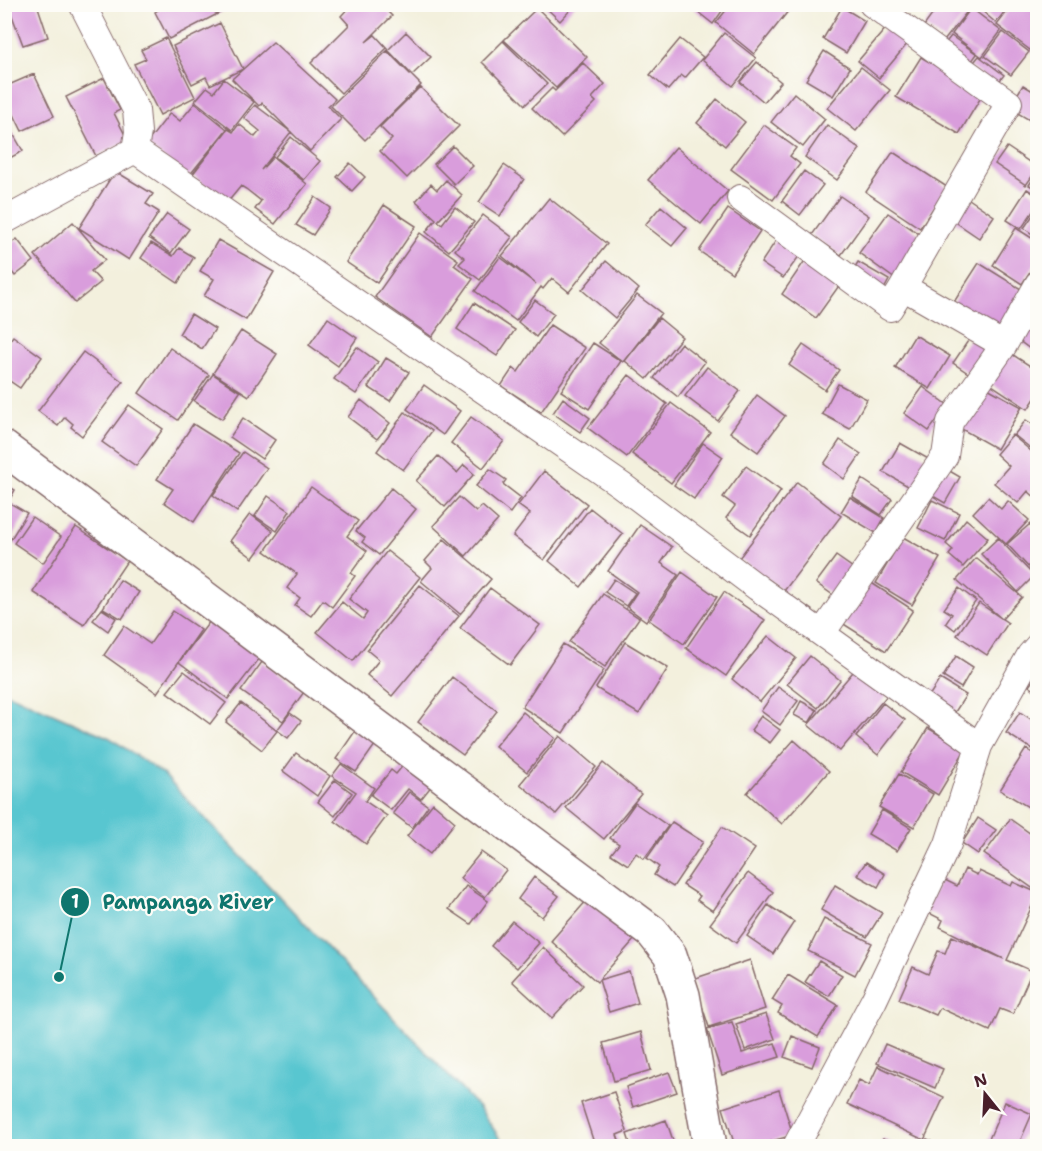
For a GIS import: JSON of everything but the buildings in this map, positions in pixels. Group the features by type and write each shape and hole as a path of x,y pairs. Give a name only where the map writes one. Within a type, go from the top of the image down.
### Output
{"street":[{"path":"82,4 136,110 138,132 135,150"},
{"path":"740,198 890,308 1009,103 872,4"},
{"path":"4,221 16,212 135,150"},
{"path":"135,150 621,485 979,746"},
{"path":"822,633 945,456 950,422 1004,345 1038,284"},
{"path":"903,287 1004,345"},
{"path":"4,448 652,932 670,955 683,995 710,1146"},
{"path":"796,1146 874,1000 948,844 979,746 1030,655 1038,646"}],"water":[{"path":"4,692 110,738 164,775 480,1109 505,1146 5,1146"}],"place":[{"name":"Pampanga River","path":"59,977"}]}
